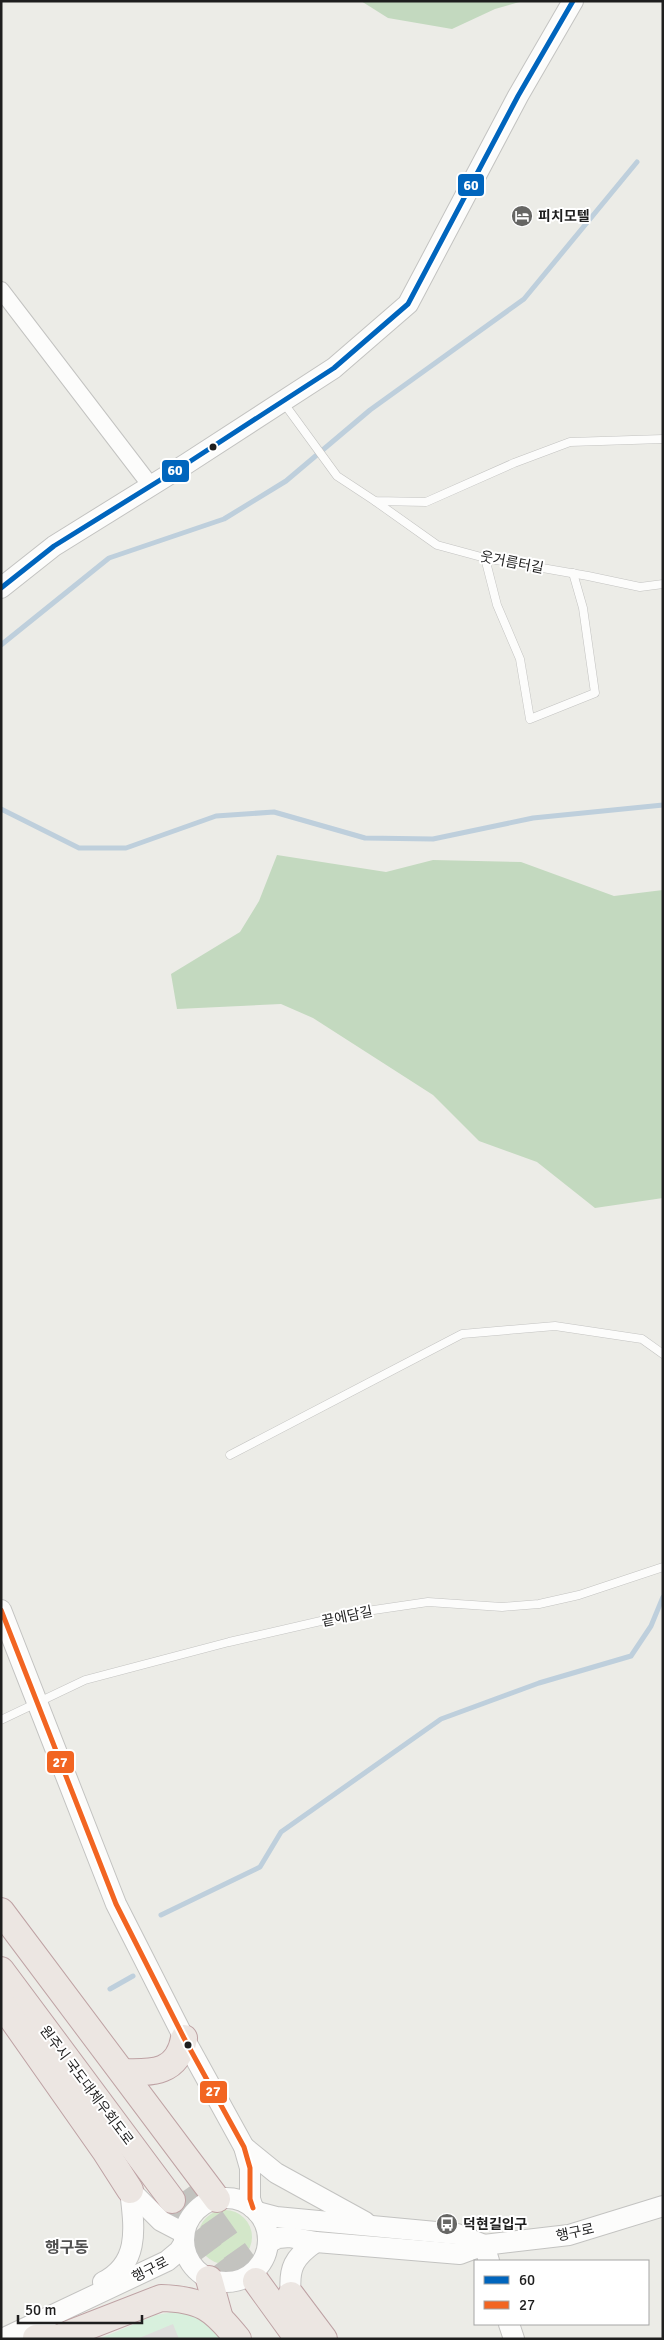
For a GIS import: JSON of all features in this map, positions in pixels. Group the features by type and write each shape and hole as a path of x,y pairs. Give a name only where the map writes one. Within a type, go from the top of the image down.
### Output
{"highway":[{"path":"1,1911 123,2072 224,2199"},
{"name":"원주시 국도대체우회도로","path":"1,1934 181,2193 1,1970"},
{"path":"1,2003 105,2151 130,2190"},
{"path":"123,2072 147,2073 160,2070 174,2062 182,2052 184,2038"},
{"path":"257,2269 276,2339"},
{"path":"257,2269 298,2339"},
{"path":"205,2277 219,2315 238,2339"},
{"path":"291,2295 324,2339"},
{"path":"34,2334 58,2338 161,2298 196,2302 219,2315"}],"street":[{"path":"1,588 54,546 334,368 408,304 518,96 574,1"},
{"path":"1,290 151,486"},
{"path":"1,1610 116,1904 184,2038 244,2147 250,2168 250,2199 268,2232 257,2269 243,2279 232,2282 205,2277 188,2260 184,2238 194,2213 200,2206 224,2199 238,2190 244,2147"},
{"path":"244,2147 276,2172 372,2226"},
{"path":"130,2190 161,2221 184,2238"},
{"path":"34,2334 44,2312 120,2272 127,2261 134,2231 130,2190"},
{"path":"224,2199 276,2218 457,2234 486,2253"},
{"name":"행구로","path":"257,2269 278,2238 289,2237 316,2242 460,2254 486,2253 569,2235 663,2206"},
{"name":"행구로","path":"34,2334 167,2261 179,2251 184,2238"},
{"path":"291,2295 289,2278 296,2259 316,2242"},
{"path":"257,2269 291,2295"},
{"name":"행구로","path":"2,2339 34,2334 169,2273 186,2270 205,2277"},
{"path":"509,2325 514,2339"}],"lane":[{"name":"웃거름터길","path":"283,402 337,476 437,545 485,558 573,573 640,588 663,584"},
{"path":"375,501 426,502 514,463 570,442 663,439"},
{"path":"485,558 497,605 520,659 530,719 595,693 583,608 573,573"},
{"path":"230,1454 462,1334 555,1326 642,1339 663,1354"},
{"name":"끝에담길","path":"1,1720 85,1680 229,1642 360,1612 428,1602 502,1607 539,1604 579,1595 663,1567"}],"green space":[{"path":"361,1 523,1 495,9 452,29 388,18"},
{"path":"277,855 386,872 433,860 521,862 614,896 663,890 663,1198 595,1208 537,1162 479,1141 433,1095 313,1018 281,1004 177,1009 171,974 240,932 259,901"},
{"path":"225,2210 235,2212 244,2218 250,2227 252,2237 250,2247 244,2256 235,2262 225,2264 215,2262 206,2256 200,2247 198,2237 200,2227 206,2218 215,2212"},
{"path":"173,2312 202,2320 225,2339 99,2339 156,2315"}],"shaded area":[{"path":"173,2324 179,2339 137,2339"}],"waterway":[{"path":"1,645 109,558 224,519 286,481 370,410 524,299 637,162"},
{"path":"1,809 79,848 126,848 216,816 274,812 365,838 433,839 533,818 663,805"},
{"path":"161,1915 260,1867 281,1832 441,1719 539,1683 631,1656 651,1626 663,1597"},
{"path":"110,1989 133,1976"}],"tunnel":[{"path":"189,2187 256,2281"},
{"path":"172,2200 241,2292"}],"transit line":[{"name":"60","path":"1,588 54,546 186,464 334,368 408,304 518,96 573,1"},
{"name":"27","path":"1,1610 116,1904 184,2038 244,2147 250,2168 250,2199 253,2208"}],"place":[{"name":"피치모텔","path":"522,216"},
{"name":"덕현길입구","path":"447,2224"}],"district":[{"name":"행구동","path":"67,2247"}]}
